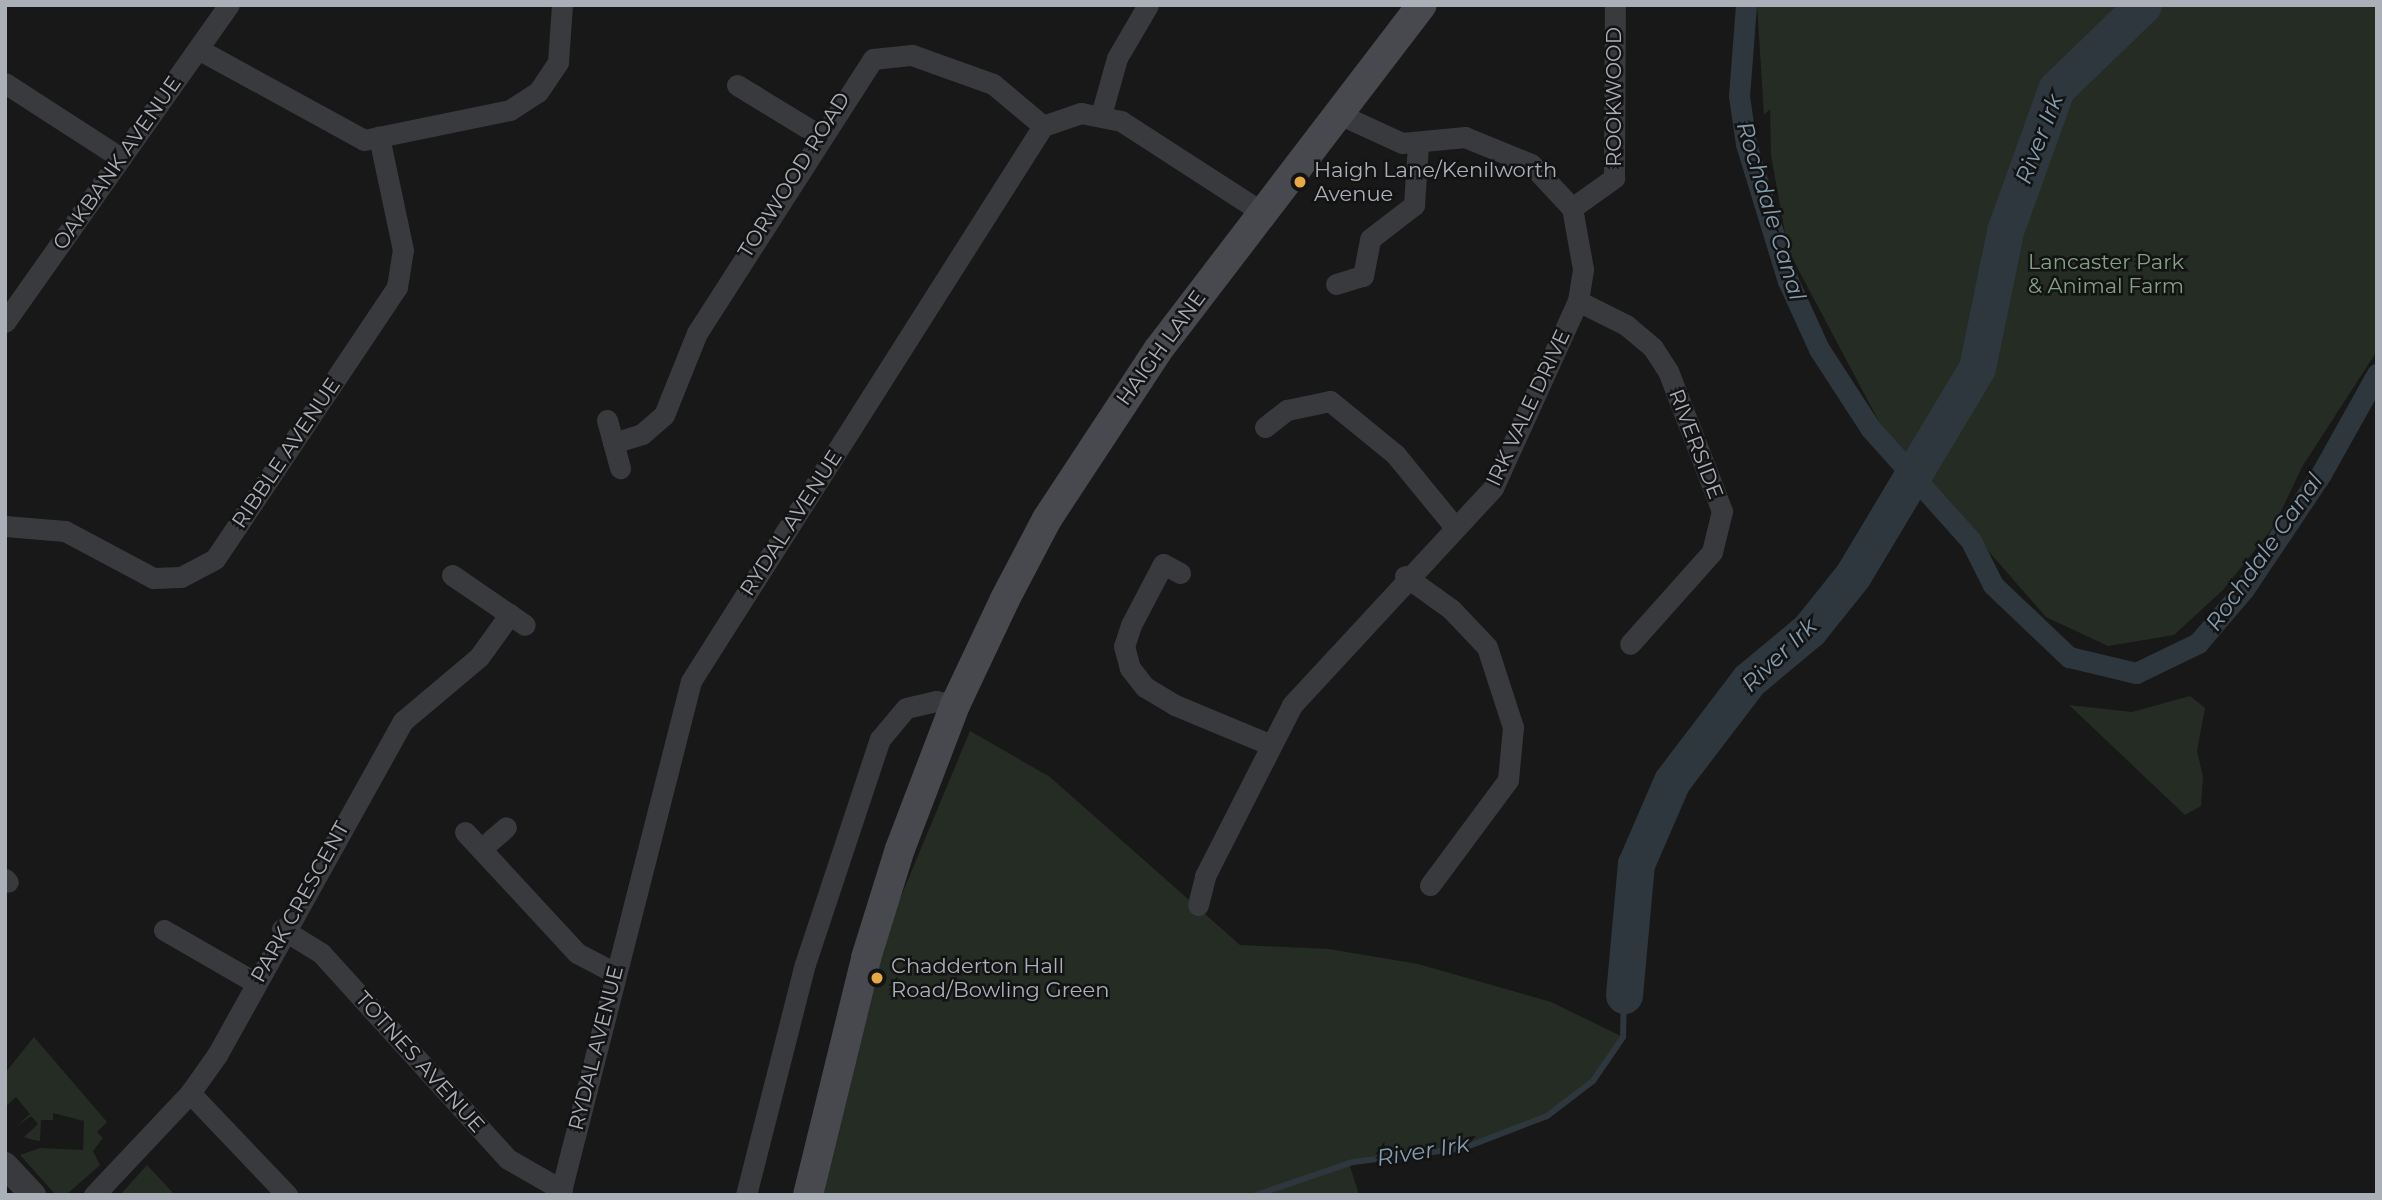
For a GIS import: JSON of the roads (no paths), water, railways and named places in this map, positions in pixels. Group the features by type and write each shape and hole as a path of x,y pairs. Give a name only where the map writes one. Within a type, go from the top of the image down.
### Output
{"main road":[{"name":"HAIGH LANE","path":"808,1195 866,958 951,713 1047,519 1096,440 1260,211 1339,114 1422,5"}],"street":[{"name":"OAKBANK AVENUE","path":"5,322 229,5"},
{"path":"198,49 327,125 364,140 510,110 538,92 558,62 562,5"},
{"path":"1101,115 1117,58 1148,5"},
{"name":"ROOKWOOD","path":"1572,208 1614,177 1615,5"},
{"name":"TORWOOD ROAD","path":"613,443 642,434 664,415 697,333 859,71 873,59 896,53 993,84 1043,126"},
{"path":"5,83 121,158"},
{"path":"737,85 819,135"},
{"name":"IRK VALE DRIVE","path":"1198,905 1205,876 1271,744 1313,677 1369,624 1405,576 1493,488 1578,301 1583,269 1572,208 1553,182 1507,150 1465,137 1418,144 1385,138 1339,114"},
{"path":"1043,126 1065,115 1101,115 1148,135 1260,211"},
{"name":"RYDAL AVENUE","path":"561,1193 691,681 1043,126"},
{"name":"RIBBLE AVENUE","path":"5,526 65,531 153,578 181,577 215,559 397,286 403,250 379,137"},
{"path":"1336,284 1363,276 1370,239 1414,205 1418,144"},
{"name":"RIVERSIDE","path":"1578,301 1626,325 1653,348 1668,372 1722,511 1712,552 1630,644"},
{"path":"1265,427 1286,410 1330,401 1395,454 1454,526"},
{"path":"607,419 620,468"},
{"path":"1180,573 1163,564 1131,625 1124,646 1130,668 1145,687 1175,705 1271,744"},
{"name":"PARK CRESCENT","path":"94,1195 190,1093 256,983 282,929 403,721 479,657 517,620 452,575"},
{"path":"1405,576 1451,609 1487,647 1513,727 1508,780 1430,885"},
{"path":"746,1195 805,964 880,739 906,708 936,701 951,713"},
{"path":"481,849 506,827"},
{"path":"466,832 577,953 615,973"},
{"name":"TOTNES AVENUE","path":"282,929 321,953 508,1159 561,1193"},
{"path":"164,930 256,983"},
{"path":"190,1093 287,1195"},
{"path":"5,1166 33,1195"}],"waterway":[{"name":"Rochdale Canal","path":"1746,5 1739,96 1746,144 1788,281 1819,349 1871,429 1971,541 1993,585 2069,657 2136,673 2198,643 2244,589 2321,474 2377,374"},
{"name":"River Irk","path":"1624,995 1636,864 1672,781 1749,680 1809,630 1853,575 1977,368 2005,231 2056,89 2143,5"},
{"name":"River Irk","path":"1256,1195 1353,1162 1464,1148 1547,1116 1593,1081 1623,1037 1624,995"}],"place":[{"name":"Haigh Lane/Kenilworth Avenue","path":"1300,182"},
{"name":"Chadderton Hall Road/Bowling Green","path":"877,978"}],"park label":[{"name":"Lancaster Park & Animal Farm","path":"2106,274"}]}
